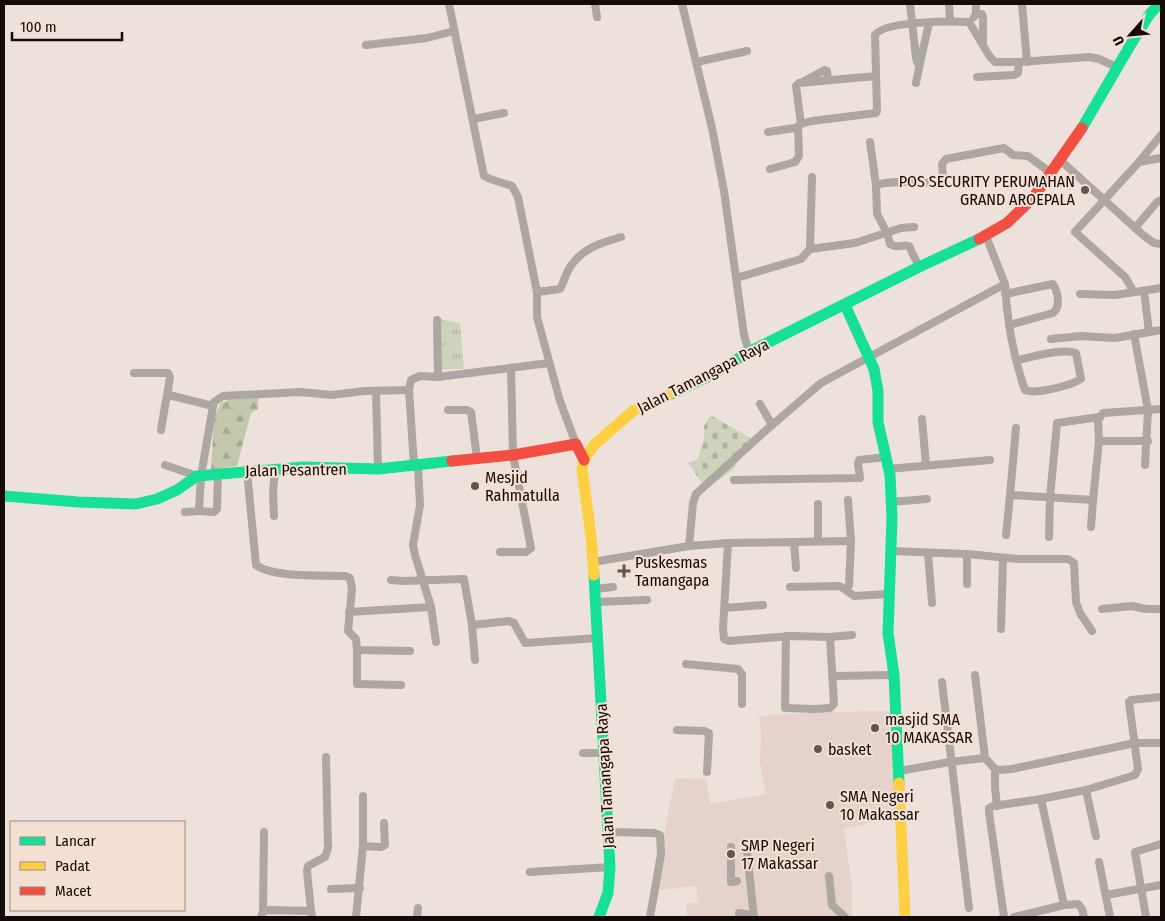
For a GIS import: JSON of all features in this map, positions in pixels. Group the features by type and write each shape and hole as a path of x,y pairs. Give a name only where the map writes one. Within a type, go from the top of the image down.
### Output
{"main road":[{"name":"Jalan Tamangapa Raya","path":"599,917 607,901 610,886 609,832 596,602 582,469 584,460 594,445 633,411 711,375 749,352 919,267 986,236 1007,223 1021,210 1051,173 1089,118 1149,15 1159,4"},
{"path":"846,305 869,356 876,379 878,422 888,469 892,518 888,633 894,675 905,917"},
{"path":"576,444 584,460"},
{"name":"Jalan Pesantren","path":"4,496 78,502 136,504 157,499 177,490 199,476 218,473 303,467 378,469 514,454 576,444"}],"street":[{"path":"449,4 484,176 490,180 512,186 518,196 537,292 537,317 560,401 576,444"},
{"path":"595,4 597,17"},
{"path":"682,4 697,62 724,191 744,335 749,352"},
{"path":"910,4 916,58 917,62 920,63"},
{"path":"949,4 950,21"},
{"path":"969,22 976,14 976,4"},
{"path":"977,77 1014,75 1018,73 1023,62 1022,4"},
{"path":"976,14 982,14 983,18 983,46"},
{"path":"768,132 812,121 876,113 878,110 875,35 877,32 888,27 912,24 950,21 969,22"},
{"path":"969,22 995,62"},
{"path":"916,84 929,23"},
{"path":"366,45 427,38 454,31"},
{"path":"697,62 747,52"},
{"path":"995,62 1090,57 1117,67"},
{"path":"991,77 995,62"},
{"path":"770,169 798,160 799,125 796,86 803,82 876,76"},
{"path":"473,119 504,113"},
{"path":"1133,292 1132,287 1125,278 1075,232 1161,135"},
{"path":"870,142 876,185 876,214 887,233 890,244 894,247 909,246 919,267"},
{"path":"876,185 893,181 914,183 939,182 943,178 942,164 946,159 1004,148 1013,155 1028,156 1051,173"},
{"path":"1139,162 1161,158"},
{"path":"1060,160 1149,241 1161,244"},
{"path":"736,278 801,259 810,249 812,177"},
{"path":"1135,228 1157,202 1161,200"},
{"path":"810,249 855,243 902,228 914,227"},
{"path":"986,236 1004,284 1009,324 1017,360 1025,390 1029,392 1076,382 1081,379 1078,357 1074,352 1062,352 1017,360"},
{"path":"537,292 560,289 569,268 585,251 597,244 621,238"},
{"path":"689,546 693,503 696,494 821,383 1004,284"},
{"path":"1005,294 1053,284 1058,307 1056,311 1009,324"},
{"path":"1080,294 1115,295 1161,288"},
{"path":"1144,291 1149,332"},
{"path":"437,320 438,377"},
{"path":"1051,338 1070,336 1115,338 1161,330"},
{"path":"1134,334 1148,410 1148,441 1145,465"},
{"path":"436,642 431,607 413,546 420,505 409,390 410,383 415,378 438,377 549,363"},
{"path":"500,552 526,552 530,548 514,454 511,368"},
{"path":"134,373 168,374 170,377 161,430"},
{"path":"200,511 199,476 213,406 214,402 223,396 300,392 332,395 409,390"},
{"path":"376,391 378,469"},
{"path":"167,396 171,395 213,406"},
{"path":"760,404 772,425"},
{"path":"1049,537 1050,497 1059,458 1058,424 1100,417 1103,413 1161,409"},
{"path":"448,410 467,410 471,412 476,458"},
{"path":"1091,527 1100,417"},
{"path":"922,418 926,465"},
{"path":"1006,536 1016,428"},
{"path":"1099,441 1148,441"},
{"path":"734,480 860,478 859,460 886,457"},
{"path":"888,469 990,460"},
{"path":"165,465 199,476"},
{"path":"274,516 275,468"},
{"path":"247,471 256,565 276,572 297,575 345,576 350,578 352,589 348,630 356,639 357,684 401,686"},
{"path":"185,512 214,512 217,509 218,473"},
{"path":"1010,495 1093,500"},
{"path":"890,502 927,499"},
{"path":"848,500 851,541 849,585"},
{"path":"818,504 818,541"},
{"path":"593,562 689,546 728,543 851,541"},
{"path":"794,542 796,568"},
{"path":"728,543 724,639 852,635"},
{"path":"891,551 967,554 1003,558 1068,559 1074,563 1076,602 1080,613 1092,631"},
{"path":"928,553 932,603"},
{"path":"967,554 967,584"},
{"path":"1001,629 1003,558"},
{"path":"391,580 464,579 472,625 475,660"},
{"path":"790,588 838,586 854,596 889,594"},
{"path":"595,589 613,587"},
{"path":"596,602 647,600"},
{"path":"725,608 763,605"},
{"path":"1102,609 1132,606 1161,609"},
{"path":"349,612 431,607"},
{"path":"472,625 509,621 514,623 525,643 598,638"},
{"path":"786,636 785,708 814,709 826,709 833,706 830,637"},
{"path":"357,650 410,651"},
{"path":"686,664 738,669 742,674 742,704"},
{"path":"833,676 894,675"},
{"path":"975,675 985,758 995,769 1012,769 1135,743 1161,743"},
{"path":"942,682 950,762 969,908"},
{"path":"1004,917 989,809 991,806 1086,790 1135,775 1138,769 1129,702 1131,700 1161,697"},
{"path":"677,730 704,731 709,733 706,772"},
{"path":"583,753 604,752"},
{"path":"262,914 268,910 311,914 306,871 308,866 325,857 328,848 326,757"},
{"path":"899,771 985,758"},
{"path":"995,769 994,788 997,806"},
{"path":"1086,790 1096,836"},
{"path":"356,917 363,846 363,796"},
{"path":"1041,799 1064,905"},
{"path":"363,846 381,847 385,845 384,823"},
{"path":"262,914 264,832"},
{"path":"609,832 654,833 660,835 661,854 650,917"},
{"path":"1146,917 1135,852 1161,844"},
{"path":"731,847 731,882 737,882"},
{"path":"739,913 754,916 747,852"},
{"path":"1099,862 1110,917"},
{"path":"530,872 610,867"},
{"path":"830,876 832,905 845,917"},
{"path":"1106,895 1161,885"},
{"path":"331,889 360,888"},
{"path":"1014,917 1048,913 1064,905 1078,904 1082,909 1084,917"},
{"path":"417,917 418,908"}],"shaded area":[{"name":"SMA Negeri 10 Makassar","path":"894,711 899,816 844,829 852,886 852,917 687,917 686,904 698,902 696,886 658,890 665,830 675,778 706,779 710,804 766,794 760,764 761,734 759,716 822,712"}],"green space":[{"path":"439,319 460,323 464,369 438,369"},
{"path":"258,398 258,409 251,413 237,466 211,470 214,417 221,403 231,399"},
{"path":"710,415 751,438 733,470 706,489 688,463 698,459 704,439 704,426"}],"traffic: fast":[{"path":"1082,128 1149,15 1159,4"},
{"path":"669,395 711,375 749,352 979,239"},
{"path":"845,305 874,369 878,391 878,422 890,475 892,518 888,633 894,675 899,783"},
{"path":"4,496 78,502 136,504 157,499 177,490 197,476 303,467 378,469 452,461"},
{"path":"594,575 610,867 608,893 599,917"}],"traffic: slow":[{"path":"594,575 582,469 584,460 594,445 633,411 669,395"},
{"path":"899,783 905,917"}],"traffic: jam":[{"path":"979,239 1007,223 1033,198 1082,128"},
{"path":"452,461 513,455 576,444 584,460"}],"place":[{"name":"POS SECURITY PERUMAHAN GRAND AROEPALA","path":"1085,190"},
{"name":"Mesjid Rahmatulla","path":"475,486"},
{"name":"Puskesmas Tamangapa","path":"624,571"},
{"name":"masjid SMA 10 MAKASSAR","path":"875,728"},
{"name":"basket","path":"818,749"},
{"name":"SMA Negeri 10 Makassar","path":"830,805"},
{"name":"SMP Negeri 17 Makassar","path":"731,854"}]}
